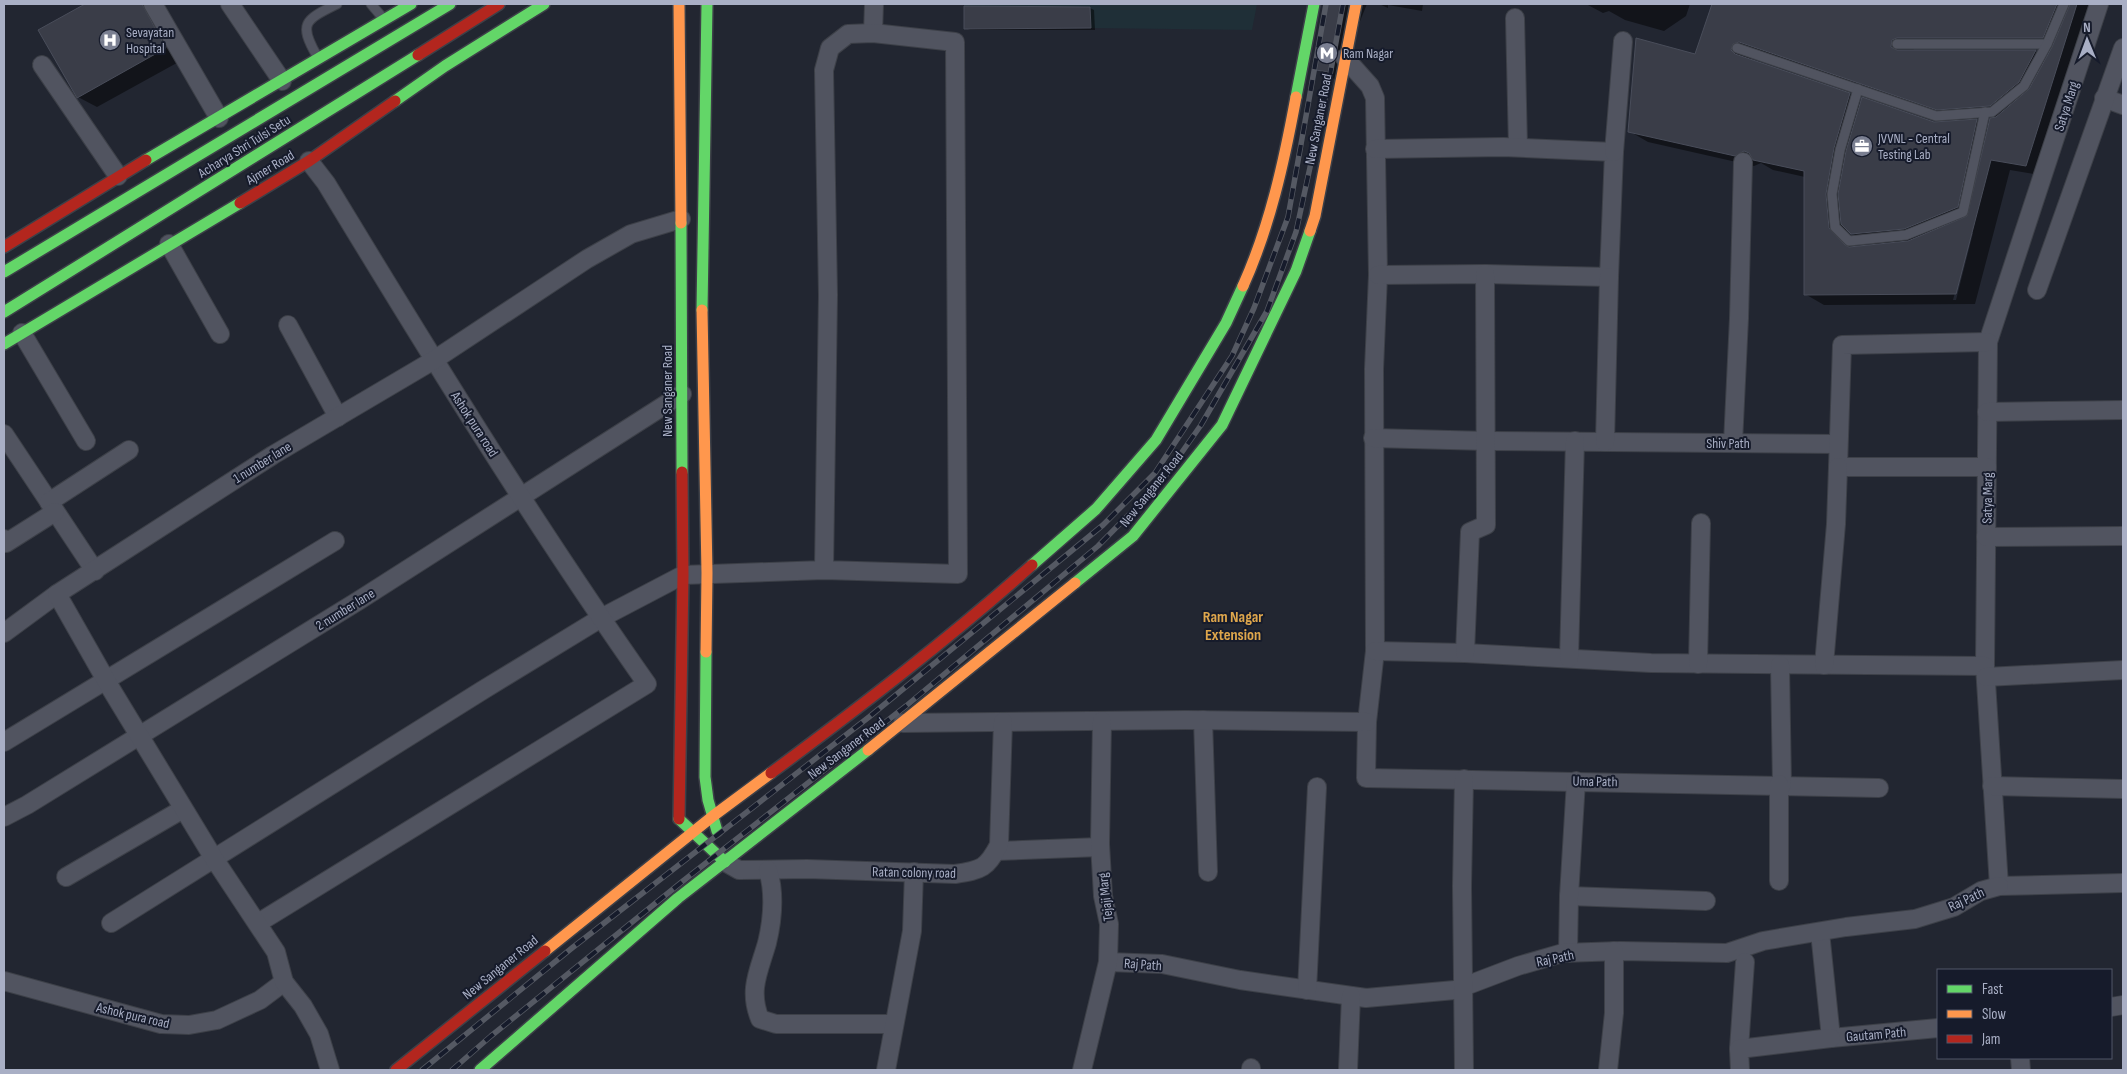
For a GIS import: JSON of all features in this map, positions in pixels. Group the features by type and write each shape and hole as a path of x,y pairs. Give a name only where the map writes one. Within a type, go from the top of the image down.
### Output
{"main road":[{"path":"4,247 118,176 411,4"},
{"name":"Acharya Shri Tulsi Setu","path":"4,272 450,4"},
{"name":"Acharya Shri Tulsi Setu","path":"4,312 499,4"},
{"name":"Ajmer Road","path":"4,344 309,161 445,66 544,4"},
{"name":"New Sanganer Road","path":"679,4 683,575 678,818 725,862"},
{"path":"707,4 702,294 707,573 705,777 725,862"},
{"name":"New Sanganer Road","path":"396,1070 692,832 832,728 1001,593 1096,509 1156,440 1226,323 1259,250 1283,168 1314,4"},
{"name":"New Sanganer Road","path":"480,1070 655,918 748,842 903,724 1133,536 1222,425 1296,271 1315,216 1356,4"}],"street":[{"path":"153,4 219,118"},
{"path":"230,4 282,81"},
{"path":"873,33 874,4"},
{"name":"Satya Marg","path":"1999,886 1985,671 1988,342 2099,4"},
{"path":"1515,18 1518,147"},
{"path":"111,923 601,618 683,575 824,570 958,574 954,42 873,33 848,34 830,48 824,70 828,294 824,570"},
{"path":"1605,442 1614,152 1623,42"},
{"path":"2037,290 2123,48"},
{"path":"903,724 1204,720 1367,722 1375,651 1374,368 1378,274 1376,149 1374,93 1345,58"},
{"path":"42,65 118,176"},
{"path":"2104,98 2123,106"},
{"path":"1376,149 1518,147 1614,152"},
{"name":"Ashok pura road","path":"258,923 647,684 601,618 434,360 326,183 309,161"},
{"path":"1733,443 1739,318 1743,162"},
{"name":"1 number lane","path":"57,594 273,455 434,360 587,259 631,234 681,219"},
{"path":"169,244 220,334"},
{"path":"1378,274 1485,274 1609,278"},
{"path":"1464,652 1470,532 1486,525 1485,274"},
{"path":"288,325 338,417"},
{"path":"22,333 86,441"},
{"path":"1824,666 1836,524 1842,345 1988,342"},
{"name":"2 number lane","path":"4,817 27,805 358,601 682,394"},
{"path":"1987,412 2123,410"},
{"path":"4,434 94,571"},
{"name":"Shiv Path","path":"1374,438 1487,441 1838,444"},
{"path":"1569,658 1575,441"},
{"path":"5,543 130,450"},
{"path":"1838,467 1987,467"},
{"path":"1698,664 1701,523"},
{"path":"1986,537 2123,536"},
{"path":"4,742 334,541"},
{"path":"4,633 57,594 183,809 213,858 276,952 284,982 302,1006 318,1034 330,1070"},
{"path":"1375,651 1464,652 1698,664 1985,671 2123,670"},
{"path":"1779,881 1780,665"},
{"path":"1204,720 1208,872"},
{"name":"Tejaji Marg","path":"1082,1070 1108,962 1109,924 1103,896 1100,847 1102,721"},
{"path":"1003,722 999,845 996,851 1100,847"},
{"name":"Uma Path","path":"1367,722 1366,778 1879,788"},
{"path":"1464,779 1462,987 1464,1070"},
{"path":"1568,953 1568,896 1576,781"},
{"path":"1307,990 1317,786"},
{"path":"1992,786 2123,789"},
{"path":"66,877 183,809"},
{"name":"Ratan colony road","path":"725,862 739,870 956,874 976,871 992,861 996,851"},
{"path":"768,870 773,888 772,916 767,943 755,980 755,1006 760,1019 776,1024 894,1024"},
{"path":"886,1070 912,931 914,872"},
{"path":"1999,886 2123,883"},
{"name":"Raj Path","path":"1108,962 1162,964 1240,980 1366,998 1455,990 1518,966 1568,953 1614,951 1728,953 1763,941 1914,918 1954,907 1981,891 1999,886"},
{"path":"1568,896 1706,901"},
{"name":"Gautam Path","path":"1820,932 1831,1038 1937,1028"},
{"path":"1608,1070 1614,1013 1614,951"},
{"path":"1740,1070 1739,1049 1746,962"},
{"name":"Ashok pura road","path":"4,981 161,1024 189,1025 217,1020 260,1000 284,982"},
{"path":"1348,1070 1351,996"},
{"path":"1739,1049 1831,1038"}],"lane":[{"path":"319,58 306,36 306,28 313,17 337,4"},
{"path":"371,4 384,20"},
{"path":"1736,48 1936,116 1992,112 2024,86 2047,44 2064,4"},
{"path":"1897,44 2047,44"},
{"path":"1858,89 1840,150 1832,194 1835,227 1849,241 1906,235 1963,212 1985,112"}],"shaded area":[{"path":"964,4 1257,4 1252,30 1091,28 1090,7 964,6"}],"building":[{"path":"85,4 142,4 166,48 77,98 38,30"},
{"path":"1327,4 1342,4 1329,72 1316,70"},
{"name":"JVVNL - Central Testing Lab","path":"1712,4 2057,4 2043,38 1897,38 1892,40 1891,47 1897,50 2036,50 2019,82 1990,106 1937,110 1739,42 1733,44 1731,50 1735,54 1850,93 1834,148 1826,194 1829,228 1849,247 1908,241 1967,216 1990,118 1996,117 2029,89 2052,47 2070,4 2077,4 2026,166 1991,160 1956,294 1804,295 1804,171 1753,160 1749,153 1744,151 1735,156 1628,132 1636,38 1695,54"},
{"path":"964,6 1090,7 1091,28 964,29"},
{"path":"1862,97 1934,122 1977,119 1958,207 1904,229 1851,234 1841,224 1838,194 1846,151"}],"railway":[{"path":"422,1070 572,948 869,717 1103,525 1155,473 1232,356 1254,308 1288,217 1326,4"},
{"path":"452,1070 491,1036 683,881 906,706 1098,546 1161,482 1201,425 1267,311 1296,232 1330,75 1343,4"}],"traffic: fast":[{"path":"146,160 411,4"},
{"path":"4,272 450,4"},
{"path":"395,101 445,66 544,4"},
{"path":"702,310 707,4"},
{"path":"1296,97 1314,4"},
{"path":"4,312 418,55"},
{"path":"4,344 240,203"},
{"path":"681,223 682,472"},
{"path":"1075,583 1133,536 1222,425 1296,271 1310,231"},
{"path":"1032,565 1096,509 1156,440 1226,323 1243,286"},
{"path":"706,652 705,777 708,800 717,831"},
{"path":"480,1070 678,898 868,750"},
{"path":"679,819 725,862"}],"traffic: slow":[{"path":"679,4 681,223"},
{"path":"1310,231 1315,216 1356,4"},
{"path":"1243,286 1261,240 1275,193 1296,97"},
{"path":"702,310 707,573 706,652"},
{"path":"868,750 1075,583"},
{"path":"545,951 713,816 771,773"}],"traffic: jam":[{"path":"418,55 499,4"},
{"path":"240,203 309,161 395,101"},
{"path":"4,247 146,160"},
{"path":"679,819 683,575 682,472"},
{"path":"771,773 904,672 1032,565"},
{"path":"396,1070 545,951"}],"place":[{"name":"Sevayatan Hospital","path":"110,40"},
{"name":"Ram Nagar","path":"1327,53"},
{"name":"JVVNL - Central Testing Lab","path":"1862,146"}],"district":[{"name":"Ram Nagar Extension","path":"1233,625"}]}
